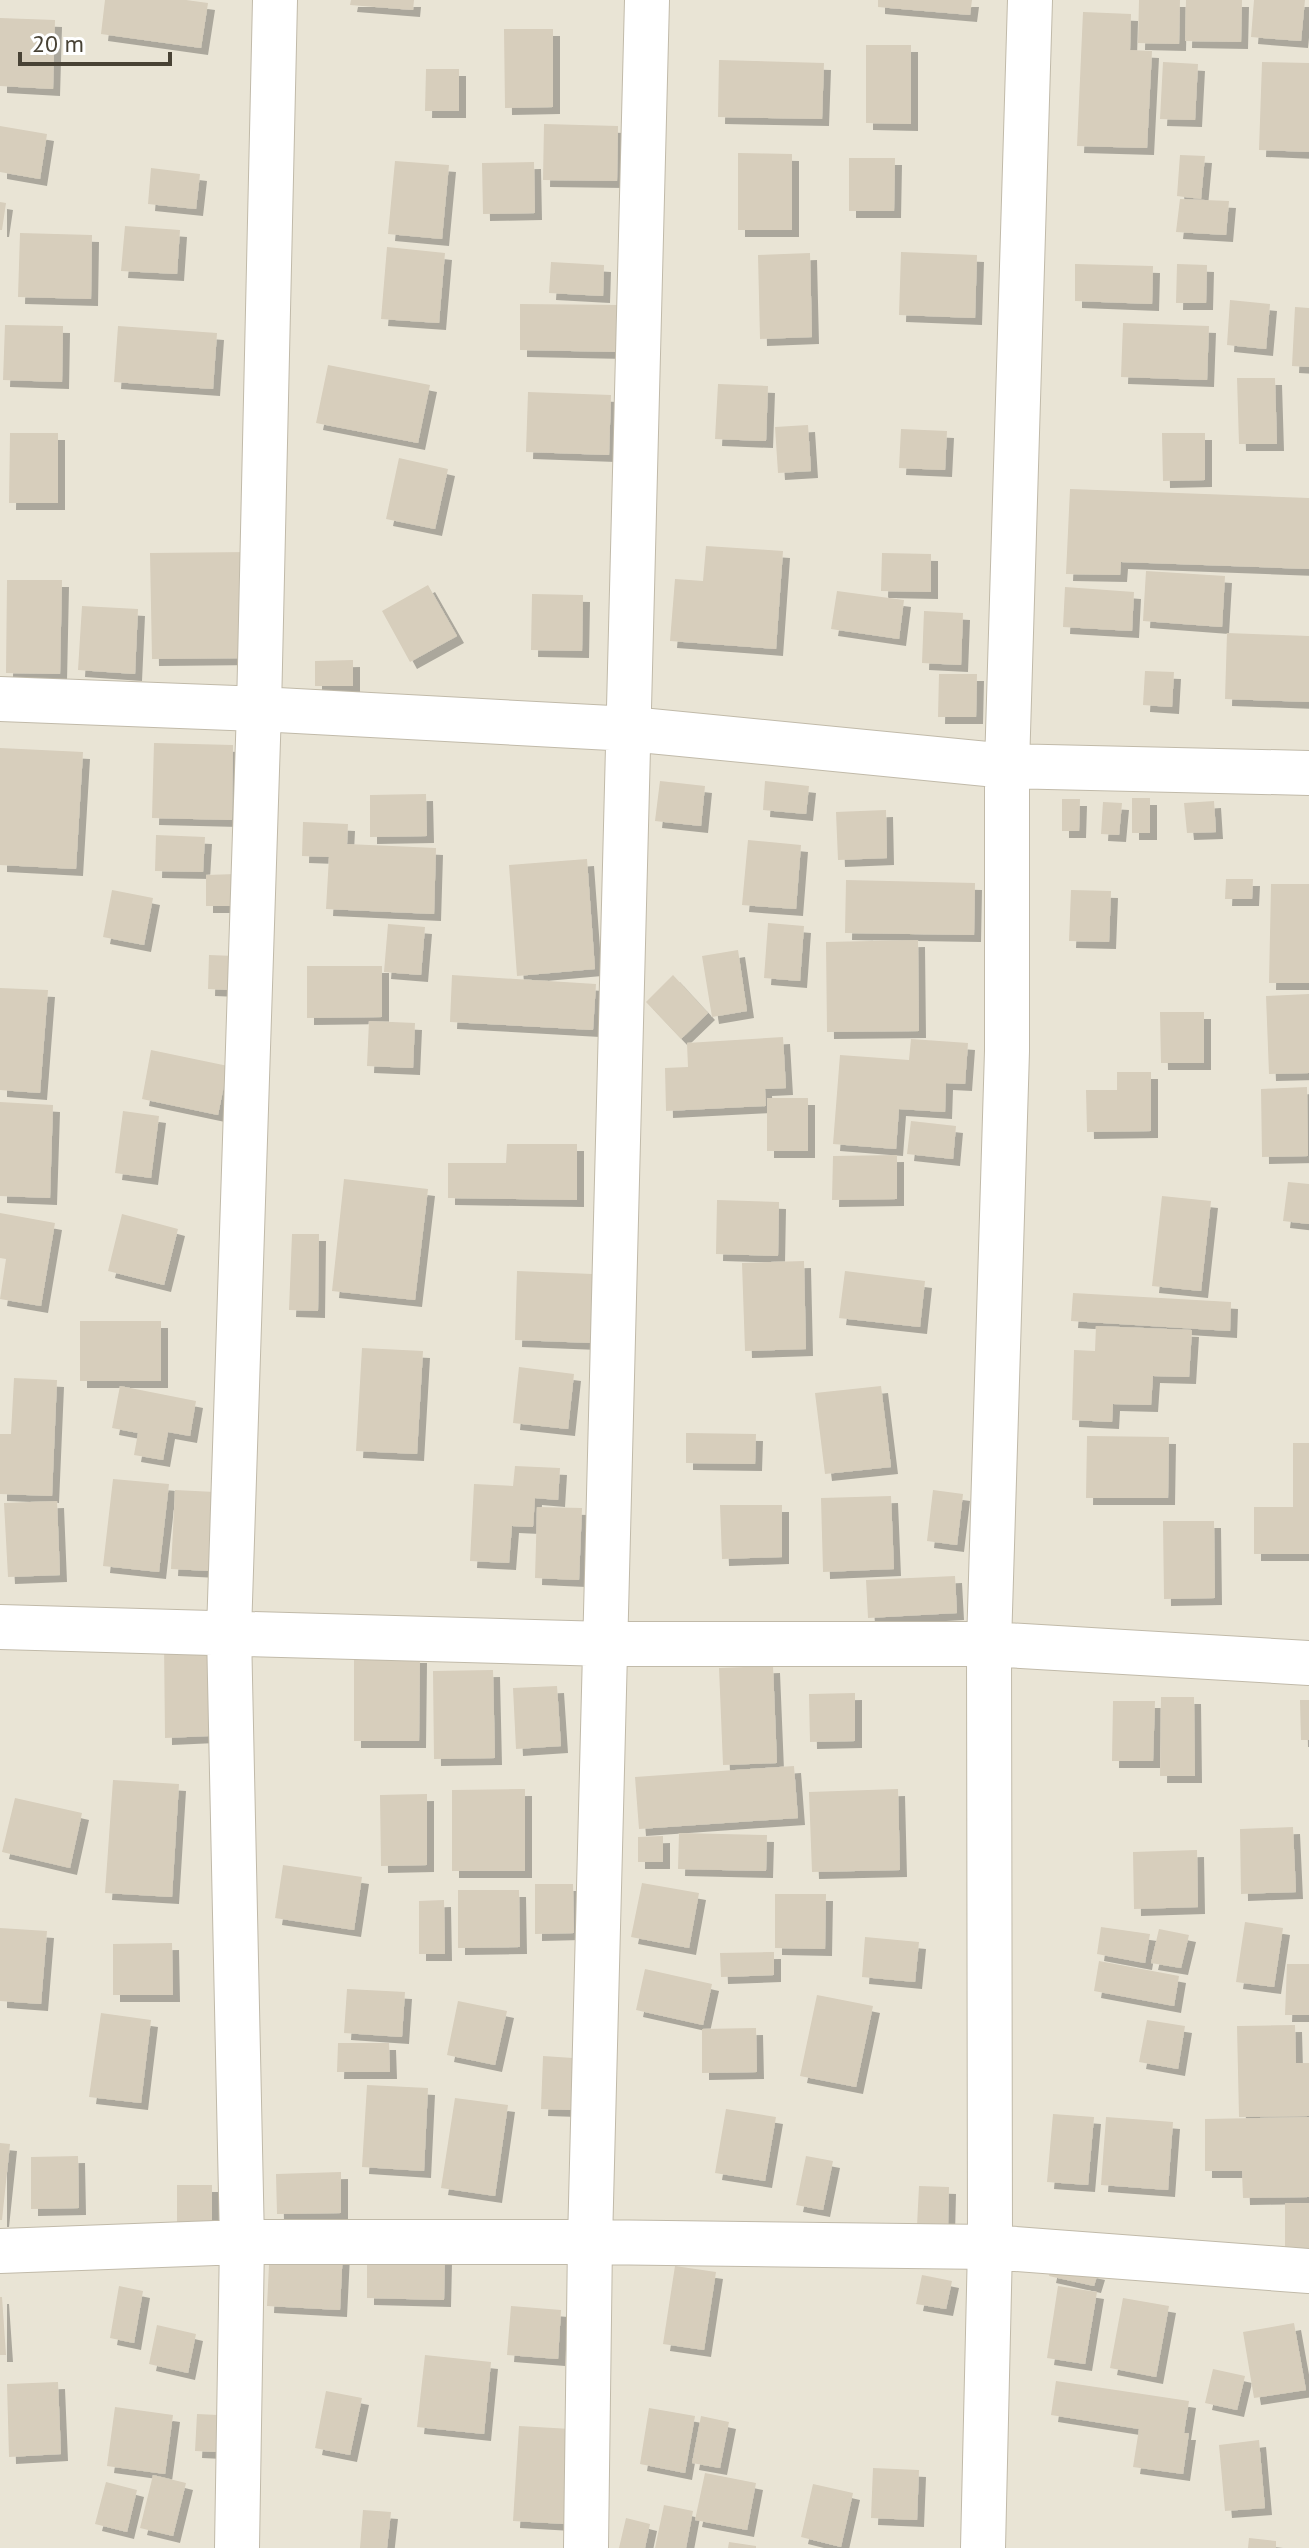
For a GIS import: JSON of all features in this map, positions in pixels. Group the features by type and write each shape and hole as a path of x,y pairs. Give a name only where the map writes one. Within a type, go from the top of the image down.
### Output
{"street":[{"path":"237,2548 242,2242 229,1632 259,709 275,0"},
{"path":"586,2548 590,2242 647,0"},
{"path":"983,2548 990,2247 989,1644 1007,1051 1007,766 1030,0"},
{"path":"0,699 630,729 1007,766 1309,773"},
{"path":"0,1627 606,1644 989,1644 1309,1663"},
{"path":"0,2251 242,2242 990,2247 1309,2271"}],"shaded area":[{"path":"0,0 1309,0 1309,2548 0,2548"}],"building":[{"path":"105,0 208,3 201,48 101,34"},
{"path":"351,0 414,0 413,10 350,5"},
{"path":"878,0 972,0 970,15 878,7"},
{"path":"1139,0 1180,0 1179,44 1138,43"},
{"path":"1186,0 1242,0 1241,42 1185,41"},
{"path":"1254,0 1305,0 1301,41 1251,37"},
{"path":"1083,12 1131,14 1130,50 1152,51 1147,148 1077,146"},
{"path":"0,18 55,20 53,89 0,86"},
{"path":"504,29 553,29 553,107 505,108"},
{"path":"866,45 911,45 911,124 866,123"},
{"path":"719,60 824,63 822,119 718,117"},
{"path":"1163,62 1198,64 1195,120 1160,119"},
{"path":"1262,62 1309,63 1309,152 1259,150"},
{"path":"426,69 459,69 459,111 425,111"},
{"path":"544,124 618,126 617,181 543,180"},
{"path":"0,126 47,134 40,179 0,172"},
{"path":"738,153 792,154 792,230 738,230"},
{"path":"1180,155 1205,156 1201,199 1177,196"},
{"path":"849,158 895,158 894,211 849,211"},
{"path":"395,161 449,165 442,239 388,234"},
{"path":"534,162 535,213 483,214 482,163"},
{"path":"151,168 200,174 196,209 148,204"},
{"path":"1180,199 1229,201 1226,235 1176,232"},
{"path":"0,202 6,203 2,230 0,230"},
{"path":"125,226 180,230 177,274 121,271"},
{"path":"20,233 92,235 91,299 18,297"},
{"path":"387,247 445,253 439,323 381,319"},
{"path":"901,252 977,255 975,318 899,315"},
{"path":"810,253 812,337 760,339 758,255"},
{"path":"551,262 604,265 603,296 549,293"},
{"path":"1075,264 1153,266 1152,304 1075,301"},
{"path":"1177,264 1207,265 1206,303 1176,303"},
{"path":"1230,300 1270,304 1266,349 1227,345"},
{"path":"520,304 621,305 620,352 520,350"},
{"path":"1295,307 1309,308 1309,367 1292,366"},
{"path":"1123,323 1209,326 1207,380 1121,377"},
{"path":"5,325 63,326 62,382 3,380"},
{"path":"118,326 217,333 213,389 114,382"},
{"path":"328,365 430,385 418,443 316,423"},
{"path":"1237,378 1275,378 1277,444 1239,444"},
{"path":"718,384 768,386 766,441 715,439"},
{"path":"528,392 611,395 609,455 526,452"},
{"path":"808,425 811,471 778,473 775,427"},
{"path":"901,429 947,431 945,470 899,468"},
{"path":"10,433 58,433 58,503 9,503"},
{"path":"1162,433 1205,433 1205,480 1163,481"},
{"path":"399,458 448,469 435,529 386,519"},
{"path":"1070,489 1309,498 1309,569 1121,562 1120,575 1066,574"},
{"path":"706,546 783,551 776,649 670,641 675,579 703,581"},
{"path":"250,552 251,658 152,659 150,553"},
{"path":"882,553 931,554 931,592 881,591"},
{"path":"1146,571 1225,576 1222,627 1143,621"},
{"path":"7,580 62,580 60,674 6,673"},
{"path":"428,585 457,636 410,662 382,611"},
{"path":"1065,587 1134,592 1132,631 1063,627"},
{"path":"837,591 904,600 899,639 831,629"},
{"path":"532,594 583,595 582,651 531,650"},
{"path":"82,606 138,609 135,674 78,670"},
{"path":"924,611 963,613 961,665 922,663"},
{"path":"1227,633 1309,636 1309,702 1225,699"},
{"path":"353,660 353,686 315,686 315,661"},
{"path":"1145,671 1174,672 1172,707 1143,705"},
{"path":"939,674 977,674 976,717 938,717"},
{"path":"154,743 233,745 232,820 152,818"},
{"path":"0,748 83,752 76,869 0,865"},
{"path":"660,781 705,786 701,826 655,821"},
{"path":"765,781 809,786 806,814 763,810"},
{"path":"426,794 427,836 370,837 370,795"},
{"path":"1132,798 1150,798 1150,833 1132,833"},
{"path":"1062,799 1080,799 1079,831 1062,831"},
{"path":"1214,801 1216,832 1187,833 1184,803"},
{"path":"1103,802 1122,803 1119,835 1101,834"},
{"path":"886,810 887,858 838,860 836,812"},
{"path":"303,822 348,824 347,844 436,848 434,914 326,909 329,857 302,856"},
{"path":"156,835 205,837 203,872 155,871"},
{"path":"748,840 801,845 796,909 742,905"},
{"path":"587,859 595,969 517,976 509,865"},
{"path":"236,874 237,906 206,906 206,875"},
{"path":"1226,879 1253,879 1252,899 1225,899"},
{"path":"846,880 975,883 974,935 845,933"},
{"path":"1271,884 1309,884 1309,983 1269,983"},
{"path":"112,890 153,898 144,945 103,937"},
{"path":"1071,890 1111,891 1109,942 1069,941"},
{"path":"768,923 804,926 800,981 764,978"},
{"path":"388,924 425,927 421,975 384,972"},
{"path":"918,940 919,1031 827,1032 826,942"},
{"path":"738,950 747,1011 712,1017 702,956"},
{"path":"209,955 234,956 231,990 208,989"},
{"path":"307,966 382,966 382,1017 307,1018"},
{"path":"452,975 596,984 593,1030 450,1022"},
{"path":"673,975 708,1013 681,1039 646,1002"},
{"path":"0,988 48,990 40,1093 0,1090"},
{"path":"1309,994 1309,1073 1269,1074 1266,996"},
{"path":"1160,1012 1204,1012 1204,1063 1161,1063"},
{"path":"369,1021 415,1023 413,1068 367,1066"},
{"path":"783,1037 786,1088 765,1089 766,1106 666,1111 665,1068 688,1067 687,1043"},
{"path":"911,1039 968,1043 965,1084 946,1083 945,1112 899,1109 896,1149 833,1144 840,1055 909,1060"},
{"path":"151,1050 228,1066 218,1115 142,1099"},
{"path":"1117,1072 1151,1072 1151,1131 1087,1132 1086,1090 1117,1090"},
{"path":"1307,1087 1308,1156 1262,1157 1261,1089"},
{"path":"767,1098 808,1098 808,1151 767,1151"},
{"path":"0,1102 53,1105 50,1198 0,1196"},
{"path":"123,1111 159,1116 151,1178 115,1173"},
{"path":"911,1121 956,1126 953,1159 907,1154"},
{"path":"507,1144 577,1144 577,1200 448,1198 448,1163 506,1163"},
{"path":"897,1155 897,1199 832,1200 833,1156"},
{"path":"344,1179 428,1189 415,1300 332,1291"},
{"path":"1288,1182 1309,1184 1309,1224 1283,1221"},
{"path":"1162,1196 1211,1201 1201,1291 1152,1286"},
{"path":"717,1200 779,1202 778,1256 716,1254"},
{"path":"0,1213 55,1223 41,1306 0,1299 6,1259 0,1258"},
{"path":"122,1214 178,1229 164,1285 108,1271"},
{"path":"292,1234 319,1234 318,1311 289,1310"},
{"path":"804,1261 806,1349 745,1351 742,1263"},
{"path":"517,1271 593,1274 592,1343 515,1340"},
{"path":"845,1271 925,1281 920,1327 839,1318"},
{"path":"1073,1293 1231,1302 1230,1331 1071,1321"},
{"path":"80,1321 161,1321 161,1381 80,1381"},
{"path":"1096,1326 1192,1330 1189,1377 1153,1376 1151,1405 1113,1404 1112,1422 1072,1420 1074,1350 1095,1351"},
{"path":"362,1348 423,1351 417,1454 356,1451"},
{"path":"519,1367 574,1374 568,1429 513,1423"},
{"path":"14,1378 57,1380 52,1496 0,1494 0,1434 11,1434"},
{"path":"120,1386 196,1401 190,1436 168,1432 163,1460 134,1455 138,1433 112,1428"},
{"path":"881,1386 891,1467 825,1474 815,1393"},
{"path":"686,1433 756,1434 755,1464 686,1463"},
{"path":"1087,1436 1169,1437 1168,1498 1086,1498"},
{"path":"1293,1443 1309,1443 1309,1554 1254,1554 1254,1507 1293,1507"},
{"path":"515,1466 560,1468 558,1500 535,1498 533,1527 512,1526 509,1563 470,1561 474,1484 513,1486"},
{"path":"113,1479 169,1484 159,1572 103,1566"},
{"path":"175,1490 215,1492 211,1571 171,1569"},
{"path":"933,1490 963,1494 957,1545 927,1541"},
{"path":"891,1496 894,1569 823,1572 821,1498"},
{"path":"57,1501 60,1575 8,1577 4,1503"},
{"path":"720,1505 782,1505 782,1557 722,1559"},
{"path":"537,1507 582,1508 579,1580 535,1578"},
{"path":"1163,1521 1214,1521 1215,1598 1164,1599"},
{"path":"955,1576 957,1613 868,1618 866,1580"},
{"path":"208,1640 209,1736 165,1738 164,1641"},
{"path":"354,1656 420,1656 419,1741 354,1741"},
{"path":"773,1666 777,1763 723,1765 719,1668"},
{"path":"493,1670 495,1758 434,1759 433,1671"},
{"path":"557,1686 561,1746 516,1749 513,1688"},
{"path":"855,1693 855,1741 810,1742 809,1694"},
{"path":"1161,1697 1194,1697 1195,1776 1160,1776"},
{"path":"1300,1700 1309,1700 1309,1740 1301,1740"},
{"path":"1113,1701 1155,1701 1153,1761 1112,1761"},
{"path":"794,1766 798,1818 639,1829 635,1777"},
{"path":"113,1780 179,1784 172,1897 105,1893"},
{"path":"525,1789 525,1871 452,1871 452,1790"},
{"path":"898,1789 900,1870 812,1872 809,1792"},
{"path":"427,1794 427,1865 381,1866 380,1795"},
{"path":"15,1798 82,1813 70,1868 2,1852"},
{"path":"1293,1827 1296,1892 1241,1894 1240,1829"},
{"path":"679,1833 767,1835 766,1871 678,1869"},
{"path":"663,1836 663,1862 638,1862 638,1837"},
{"path":"1197,1850 1198,1907 1134,1909 1133,1852"},
{"path":"283,1865 362,1877 354,1930 275,1918"},
{"path":"642,1883 699,1893 689,1948 631,1937"},
{"path":"535,1884 573,1884 574,1933 535,1934"},
{"path":"458,1890 519,1890 520,1947 458,1948"},
{"path":"775,1894 826,1894 825,1949 775,1948"},
{"path":"444,1900 445,1954 419,1954 419,1901"},
{"path":"1245,1922 1283,1928 1274,1987 1236,1982"},
{"path":"1101,1927 1150,1934 1145,1963 1097,1954"},
{"path":"0,1928 47,1931 41,2004 0,2001"},
{"path":"1159,1929 1189,1935 1181,1968 1151,1963"},
{"path":"865,1937 919,1942 915,1982 862,1977"},
{"path":"172,1943 173,1995 113,1995 113,1944"},
{"path":"774,1952 774,1975 721,1977 720,1953"},
{"path":"1099,1961 1179,1976 1174,2006 1094,1991"},
{"path":"1287,1964 1309,1964 1309,2015 1285,2015"},
{"path":"645,1969 712,1984 703,2025 636,2010"},
{"path":"347,1989 405,1992 402,2037 344,2033"},
{"path":"817,1995 873,2006 856,2087 800,2076"},
{"path":"458,2001 507,2011 495,2065 447,2055"},
{"path":"101,2013 151,2020 141,2103 89,2097"},
{"path":"1147,2020 1185,2026 1178,2069 1139,2062"},
{"path":"1295,2025 1296,2063 1309,2063 1309,2116 1239,2117 1237,2026"},
{"path":"756,2028 757,2072 702,2073 702,2029"},
{"path":"338,2043 389,2043 390,2072 337,2072"},
{"path":"543,2056 573,2058 571,2110 541,2109"},
{"path":"367,2085 428,2088 424,2171 362,2167"},
{"path":"455,2098 508,2105 495,2196 441,2188"},
{"path":"726,2109 776,2117 765,2181 715,2173"},
{"path":"1053,2114 1094,2117 1088,2185 1047,2182"},
{"path":"1106,2117 1173,2122 1168,2190 1101,2185"},
{"path":"1309,2117 1309,2197 1243,2198 1242,2171 1205,2171 1205,2119"},
{"path":"0,2143 10,2144 2,2220 0,2220"},
{"path":"78,2156 79,2208 31,2209 31,2157"},
{"path":"806,2156 833,2161 823,2210 796,2205"},
{"path":"341,2172 341,2213 277,2214 276,2174"},
{"path":"177,2185 212,2185 212,2223 177,2223"},
{"path":"919,2186 949,2187 948,2227 917,2226"},
{"path":"1285,2203 1309,2203 1309,2250 1285,2250"},
{"path":"270,2245 343,2249 340,2310 267,2306"},
{"path":"367,2255 445,2257 444,2300 367,2298"},
{"path":"1052,2263 1098,2273 1094,2286 1049,2276"},
{"path":"675,2266 716,2272 704,2350 663,2344"},
{"path":"922,2275 952,2281 946,2309 916,2304"},
{"path":"119,2286 143,2291 134,2343 110,2338"},
{"path":"1058,2286 1097,2292 1085,2364 1047,2358"},
{"path":"2,2297 6,2355 0,2355"},
{"path":"1123,2298 1169,2306 1156,2377 1110,2368"},
{"path":"511,2306 561,2310 558,2359 507,2355"},
{"path":"1294,2323 1306,2390 1254,2398 1243,2332"},
{"path":"157,2325 196,2334 188,2373 149,2364"},
{"path":"425,2355 491,2362 484,2434 417,2427"},
{"path":"1213,2369 1245,2376 1237,2410 1205,2403"},
{"path":"1056,2381 1189,2401 1184,2433 1189,2433 1183,2474 1133,2467 1139,2429 1051,2415"},
{"path":"58,2382 61,2454 9,2457 7,2384"},
{"path":"326,2391 362,2398 350,2455 315,2448"},
{"path":"115,2407 173,2415 165,2474 107,2466"},
{"path":"649,2408 695,2416 685,2473 640,2464"},
{"path":"197,2414 218,2415 216,2452 195,2451"},
{"path":"701,2416 729,2422 720,2468 692,2463"},
{"path":"519,2426 571,2429 565,2524 513,2521"},
{"path":"1259,2440 1265,2508 1225,2511 1219,2445"},
{"path":"873,2468 919,2470 917,2520 871,2518"},
{"path":"705,2473 756,2483 747,2530 695,2520"},
{"path":"153,2475 186,2483 173,2536 140,2528"},
{"path":"106,2482 137,2490 127,2532 95,2524"},
{"path":"813,2484 853,2493 841,2547 801,2537"},
{"path":"664,2505 693,2511 686,2548 655,2548"},
{"path":"363,2510 391,2512 387,2548 360,2548"},
{"path":"626,2518 650,2524 645,2548 619,2548"},
{"path":"1249,2538 1276,2541 1276,2548 1248,2548"},
{"path":"729,2542 756,2546 756,2548 728,2548"}]}
